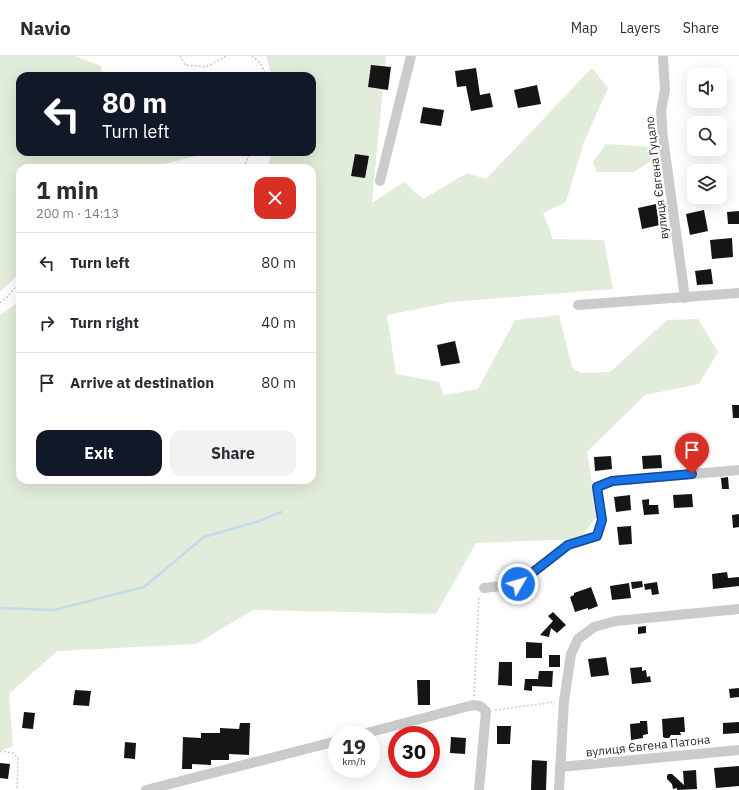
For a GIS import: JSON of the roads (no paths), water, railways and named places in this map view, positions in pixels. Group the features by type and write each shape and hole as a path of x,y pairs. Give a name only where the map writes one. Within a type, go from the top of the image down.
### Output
{"street":[{"path":"380,181 411,56"},
{"name":"вулиця Євгена Гуцало","path":"662,56 665,90 661,111 663,138 685,298"},
{"path":"578,305 739,293"},
{"path":"484,588 518,584 568,545 597,536 602,520 597,487 612,481 739,470"},
{"path":"559,790 564,701 571,654 578,639 594,627 616,621 739,608"},
{"path":"380,730 473,706 480,706 486,711 479,790"},
{"path":"146,790 328,743"},
{"name":"вулиця Євгена Патона","path":"560,767 739,750"}],"waterway":[{"path":"0,608 54,610 144,587 204,537 259,521 281,512"}]}
